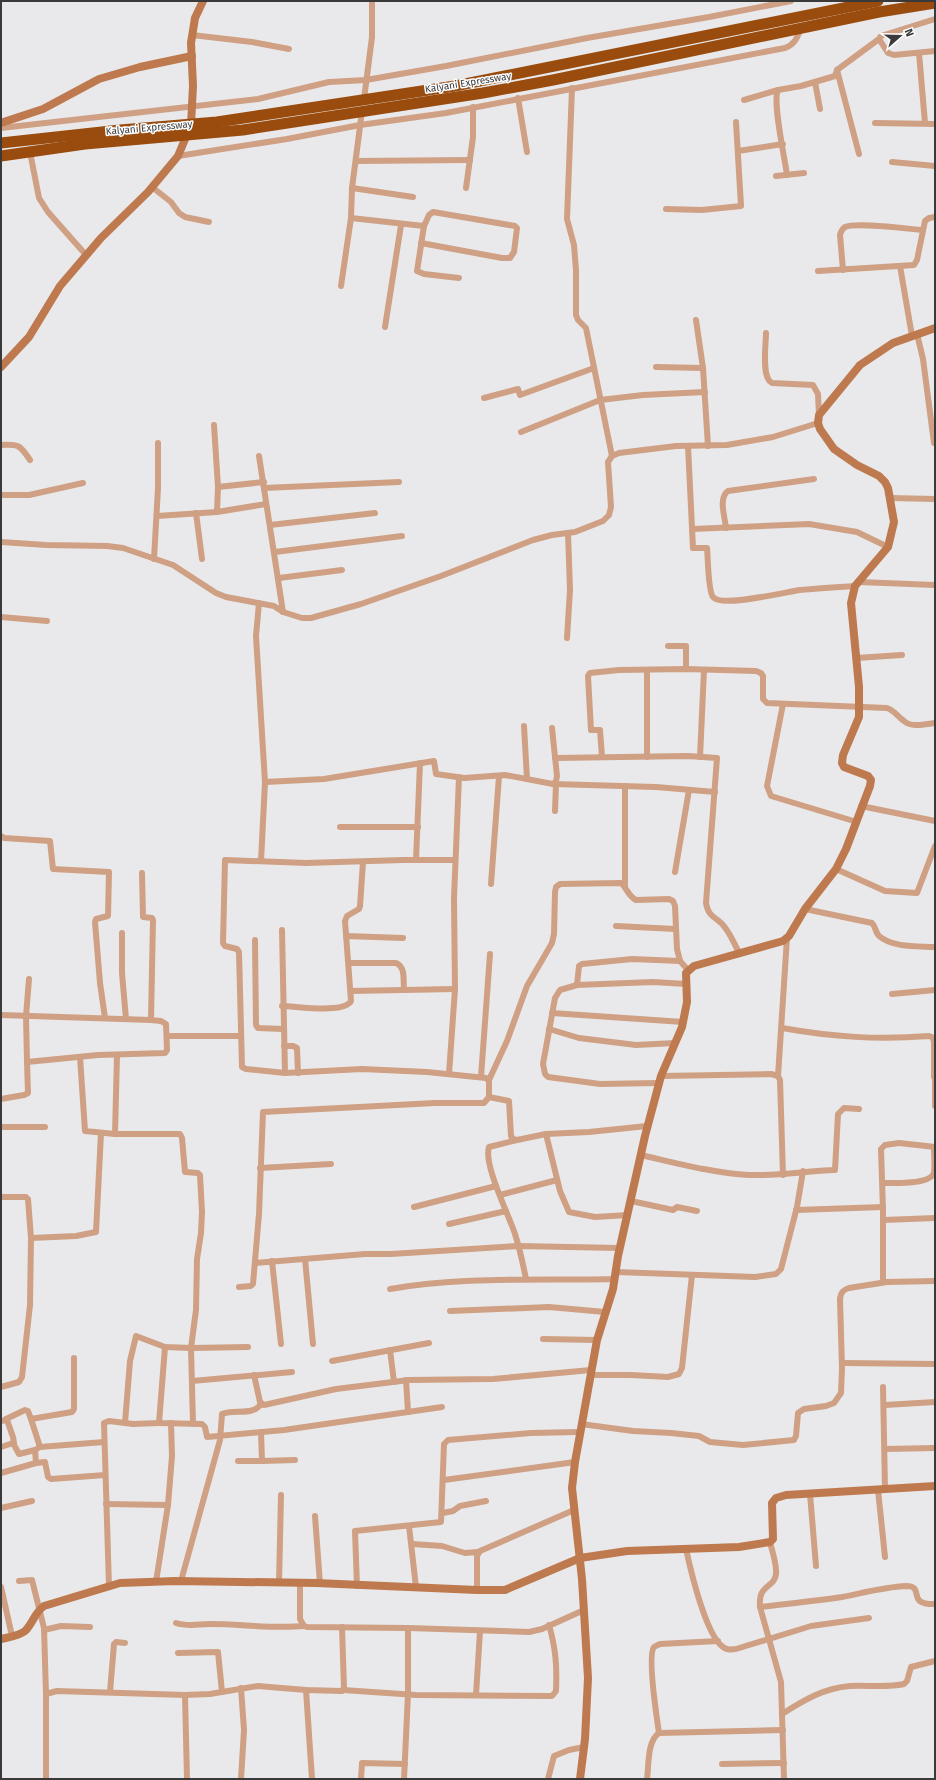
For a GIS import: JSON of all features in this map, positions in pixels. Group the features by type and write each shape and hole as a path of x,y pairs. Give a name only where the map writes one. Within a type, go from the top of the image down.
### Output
{"highway":[{"name":"Kalyani Expressway","path":"1,156 189,130 455,86 878,1"},
{"name":"Kalyani Expressway","path":"364,101 483,93 545,82 801,28 935,3"},
{"name":"Kalyani Expressway","path":"1,143 120,130 189,130"}],"street":[{"path":"1,367 29,337 60,286 86,255 152,187 178,156 189,130 193,86 192,35 195,18 204,1"},
{"path":"341,286 351,218 352,188 372,37 372,1"},
{"path":"1,128 192,108 258,99 329,82 366,82 791,1"},
{"path":"744,100 835,76 837,70 881,36 935,19"},
{"path":"178,156 473,107 785,48 792,45 796,41 801,28"},
{"path":"192,35 252,42 289,49"},
{"path":"879,39 888,53 894,55 935,51"},
{"path":"919,53 925,124"},
{"path":"1,123 43,109 99,78 140,67 192,56"},
{"path":"837,70 859,154"},
{"path":"814,82 820,109"},
{"path":"572,88 567,219 574,244 576,270 576,315 578,320 586,328 612,456"},
{"path":"778,90 776,96 776,108 787,175"},
{"path":"518,98 527,152"},
{"path":"466,188 470,160 473,107"},
{"path":"666,209 702,210 741,206 736,122"},
{"path":"875,123 935,124"},
{"path":"738,151 783,144"},
{"path":"30,152 39,198 48,212 86,255"},
{"path":"356,161 470,160"},
{"path":"892,162 935,166"},
{"path":"776,176 804,173"},
{"path":"152,187 171,202 184,217 209,222"},
{"path":"352,188 413,197"},
{"path":"421,243 502,258 510,258 514,252 517,228 515,226 433,212 429,215 424,226 421,243 417,271 424,274 459,278"},
{"path":"818,271 914,264 917,260 925,221 929,218 935,217"},
{"path":"351,218 401,225 424,226"},
{"path":"385,326 401,225"},
{"path":"843,270 840,234 841,230 845,227 870,226 923,230"},
{"path":"900,266 914,335 923,359 934,443"},
{"path":"696,320 703,368 708,446"},
{"path":"1,542 46,545 107,546 123,548 173,565 226,597 274,606 283,612 302,618 326,615 441,576 533,540 552,534 568,532 603,521 609,515 611,507 608,462 612,456 635,450 727,445 773,437 818,419 860,365 893,343 935,328"},
{"path":"580,1779 584,1747 588,1678 580,1558 572,1488 575,1462 596,1340 615,1276 647,1126 660,1080 683,1022 687,1002 686,976 688,970 694,966 740,954 783,941 787,938 805,909 836,870 857,822 871,780 868,776 844,767 842,763 843,755 859,717 860,706 851,602 857,584 888,547 894,522 888,488 879,476 856,465 834,449 825,437 818,419 818,394 813,385 772,383 768,381 765,367 766,333"},
{"path":"656,367 703,368"},
{"path":"484,398 518,389 520,395 594,368"},
{"path":"521,432 600,400 643,395 705,392"},
{"path":"214,425 218,487 217,512"},
{"path":"154,559 157,516 158,443"},
{"path":"1,445 18,445 30,460"},
{"path":"688,446 693,548 707,548 711,592 712,596 717,600 732,601 798,590 857,584 934,586"},
{"path":"259,456 275,552 283,612"},
{"path":"726,528 722,499 724,494 728,491 814,478"},
{"path":"218,487 399,482"},
{"path":"1,495 29,495 83,483"},
{"path":"890,498 935,499"},
{"path":"157,516 217,512 266,504"},
{"path":"196,513 202,559"},
{"path":"270,525 375,513"},
{"path":"692,529 810,524 857,532 888,547"},
{"path":"567,638 570,590 568,532"},
{"path":"275,552 402,536"},
{"path":"279,578 342,570"},
{"path":"259,603 256,636 265,782 261,861"},
{"path":"1,617 47,621"},
{"path":"668,646 686,646 686,670"},
{"path":"856,658 902,655"},
{"path":"647,670 647,757"},
{"path":"602,757 600,730 591,730 588,676 590,673 647,670 759,672 763,676 764,702 887,708 894,710 904,722 910,724 922,725 935,723"},
{"path":"700,757 704,670"},
{"path":"783,704 768,786 771,796 857,822"},
{"path":"524,726 527,779"},
{"path":"552,728 557,776 554,784 555,811"},
{"path":"555,758 717,758 707,885 708,912 721,922 727,929 740,954"},
{"path":"265,782 324,779 434,761 436,774 459,777 505,775 554,784 625,786 715,792"},
{"path":"416,860 420,763"},
{"path":"491,884 499,776"},
{"path":"449,1074 455,988 454,898 459,777"},
{"path":"625,786 625,886 631,898 636,900 669,899 673,901 675,906 676,944 680,961 688,970"},
{"path":"675,872 689,790"},
{"path":"862,806 935,821"},
{"path":"340,827 418,827"},
{"path":"1,836 4,838 50,841 53,869 109,872 108,916 96,919 95,922 100,983 105,1018"},
{"path":"836,870 885,891 917,893 935,846"},
{"path":"455,860 306,864 228,859 225,861 223,943 227,947 239,950 241,1064 244,1068 285,1073 362,1069 449,1074 481,1077 489,1080"},
{"path":"282,1006 331,1008 345,1007 351,1001 346,936 347,916 359,909 360,906 363,862"},
{"path":"142,873 143,917 152,918 153,920 151,1020"},
{"path":"239,1287 253,1285 259,1214 262,1114 265,1111 435,1103 484,1103 489,1097 489,1080 507,1041 527,986 552,943 554,934 556,887 560,884 567,883 621,883 625,886"},
{"path":"805,909 872,923 875,926 876,933 887,941 906,945 935,947"},
{"path":"616,926 675,929"},
{"path":"282,930 282,1006 285,1073"},
{"path":"122,932 122,973 126,1019"},
{"path":"346,936 403,938"},
{"path":"783,1175 780,1080 778,1076 787,938"},
{"path":"255,940 256,1025 258,1028 283,1029"},
{"path":"481,1077 490,954"},
{"path":"577,985 579,966 582,964 632,959 680,961"},
{"path":"349,963 396,963 402,968 404,990"},
{"path":"1,1099 28,1093 26,1016 29,979"},
{"path":"686,984 652,982 577,985 560,990 555,998 549,1029 543,1064 545,1074 548,1077 600,1084 771,1074 778,1076"},
{"path":"351,991 455,988"},
{"path":"892,994 935,990"},
{"path":"552,1013 683,1022"},
{"path":"1,1015 151,1020 164,1022 166,1024 167,1050 165,1053 117,1054 28,1062"},
{"path":"782,1028 822,1035 862,1038 932,1037 934,1041 935,1106"},
{"path":"549,1029 579,1038 636,1045 675,1043"},
{"path":"166,1036 240,1036"},
{"path":"284,1046 293,1046 297,1048 298,1073"},
{"path":"115,1134 117,1054"},
{"path":"80,1057 84,1129 88,1133 180,1134 182,1138 185,1171 187,1174 200,1175 202,1234 197,1259 196,1310 191,1348 193,1424"},
{"path":"489,1097 509,1101 511,1136 517,1140"},
{"path":"641,1155 713,1171 749,1174 783,1175 802,1171 835,1170 838,1114 844,1108 859,1109"},
{"path":"526,1279 518,1246 496,1186 487,1153 490,1147 546,1134 589,1132 647,1126"},
{"path":"1,1127 45,1127"},
{"path":"31,1238 76,1236 96,1232 101,1133"},
{"path":"546,1134 557,1180 569,1212 595,1216 628,1215"},
{"path":"883,1183 910,1182 927,1180 931,1178 934,1174 934,1147 899,1143 883,1145 882,1149 884,1220 883,1282"},
{"path":"260,1168 331,1164"},
{"path":"390,1289 441,1282 526,1279 557,1280 615,1276 692,1275 755,1277 776,1274 781,1269 796,1210 802,1171"},
{"path":"500,1195 557,1180"},
{"path":"414,1207 496,1186"},
{"path":"1,1197 26,1197 28,1199 31,1238 30,1305 22,1377 19,1382 1,1387"},
{"path":"631,1201 673,1210 680,1207 697,1211"},
{"path":"796,1210 883,1207"},
{"path":"449,1224 506,1211"},
{"path":"884,1220 935,1218"},
{"path":"255,1263 365,1254 391,1254 518,1246 620,1248"},
{"path":"305,1259 313,1344"},
{"path":"272,1261 281,1344"},
{"path":"181,1581 221,1436 222,1414 252,1411 261,1404 264,1405 336,1389 406,1380 493,1379 591,1373 668,1377 679,1374 682,1368 692,1275"},
{"path":"581,1424 633,1431 699,1436 710,1442 743,1445 794,1440 796,1436 798,1413 804,1409 834,1403 841,1393 841,1293 849,1288 883,1282 935,1281"},
{"path":"450,1311 480,1311 549,1307 605,1312"},
{"path":"125,1423 130,1361 135,1336 165,1347 248,1347"},
{"path":"543,1340 596,1340"},
{"path":"332,1361 429,1343"},
{"path":"159,1423 165,1347"},
{"path":"390,1350 394,1382"},
{"path":"31,1419 73,1411 74,1358"},
{"path":"842,1363 935,1364"},
{"path":"192,1381 292,1372"},
{"path":"254,1375 261,1404"},
{"path":"406,1380 408,1412"},
{"path":"883,1387 885,1449 882,1489 885,1557"},
{"path":"884,1405 935,1402"},
{"path":"109,1587 104,1442 104,1426 106,1421 125,1423 204,1424 207,1437 261,1432 442,1407"},
{"path":"36,1463 37,1449 31,1419 27,1410 4,1420 13,1436 14,1443 19,1454 37,1449 104,1442"},
{"path":"156,1582 168,1505 172,1456 170,1423"},
{"path":"261,1432 262,1461"},
{"path":"357,1586 354,1532 440,1523 442,1521 444,1444 451,1439 531,1433 579,1432"},
{"path":"1,1447 14,1443"},
{"path":"885,1449 935,1448"},
{"path":"238,1461 294,1460"},
{"path":"1,1474 36,1463 45,1462 48,1477 51,1479 105,1475"},
{"path":"444,1480 575,1462"},
{"path":"784,1779 780,1682 760,1607 759,1597 762,1591 772,1583 776,1574 770,1542 773,1538 772,1503 774,1499 786,1495 935,1486"},
{"path":"810,1494 816,1566"},
{"path":"279,1582 281,1495"},
{"path":"1,1508 32,1500"},
{"path":"442,1513 454,1511 460,1506 486,1501"},
{"path":"106,1504 168,1505"},
{"path":"412,1544 442,1546 465,1553 478,1552 519,1533 574,1514"},
{"path":"315,1516 320,1584"},
{"path":"409,1526 416,1587"},
{"path":"1,1639 24,1631 39,1611 51,1604 120,1583 181,1581 279,1582 357,1586 505,1590 580,1558 627,1551 739,1547 770,1542"},
{"path":"686,1549 694,1587 699,1602 718,1641 726,1649 736,1649 811,1626 869,1618"},
{"path":"477,1590 478,1552"},
{"path":"19,1581 32,1580 44,1629 46,1779"},
{"path":"300,1583 300,1619 304,1626"},
{"path":"760,1607 842,1597 880,1589 905,1586 912,1586 915,1589 917,1599 920,1602 924,1604 935,1604"},
{"path":"1,1587 12,1636"},
{"path":"176,1623 187,1625 210,1624 281,1627 408,1628 529,1632 584,1610"},
{"path":"46,1694 57,1691 184,1695 222,1692 258,1686 306,1690 344,1690 408,1694 548,1696 555,1694 556,1691 556,1653 549,1625"},
{"path":"44,1629 61,1626 90,1626"},
{"path":"342,1627 344,1690"},
{"path":"404,1779 408,1694 408,1628"},
{"path":"476,1695 480,1631"},
{"path":"659,1733 651,1665 652,1651 655,1646 660,1644 718,1641"},
{"path":"110,1692 114,1644 116,1642 125,1643"},
{"path":"178,1653 218,1652 222,1692"},
{"path":"782,1714 807,1699 828,1690 850,1686 904,1684 907,1681 911,1667 935,1661"},
{"path":"241,1688 244,1730 241,1779"},
{"path":"306,1690 312,1779"},
{"path":"184,1695 187,1779"},
{"path":"646,1779 652,1742 654,1736 659,1733 783,1730"},
{"path":"548,1779 554,1756 569,1750 584,1747"},
{"path":"361,1779 362,1763 405,1764"},
{"path":"722,1764 784,1763"}]}
